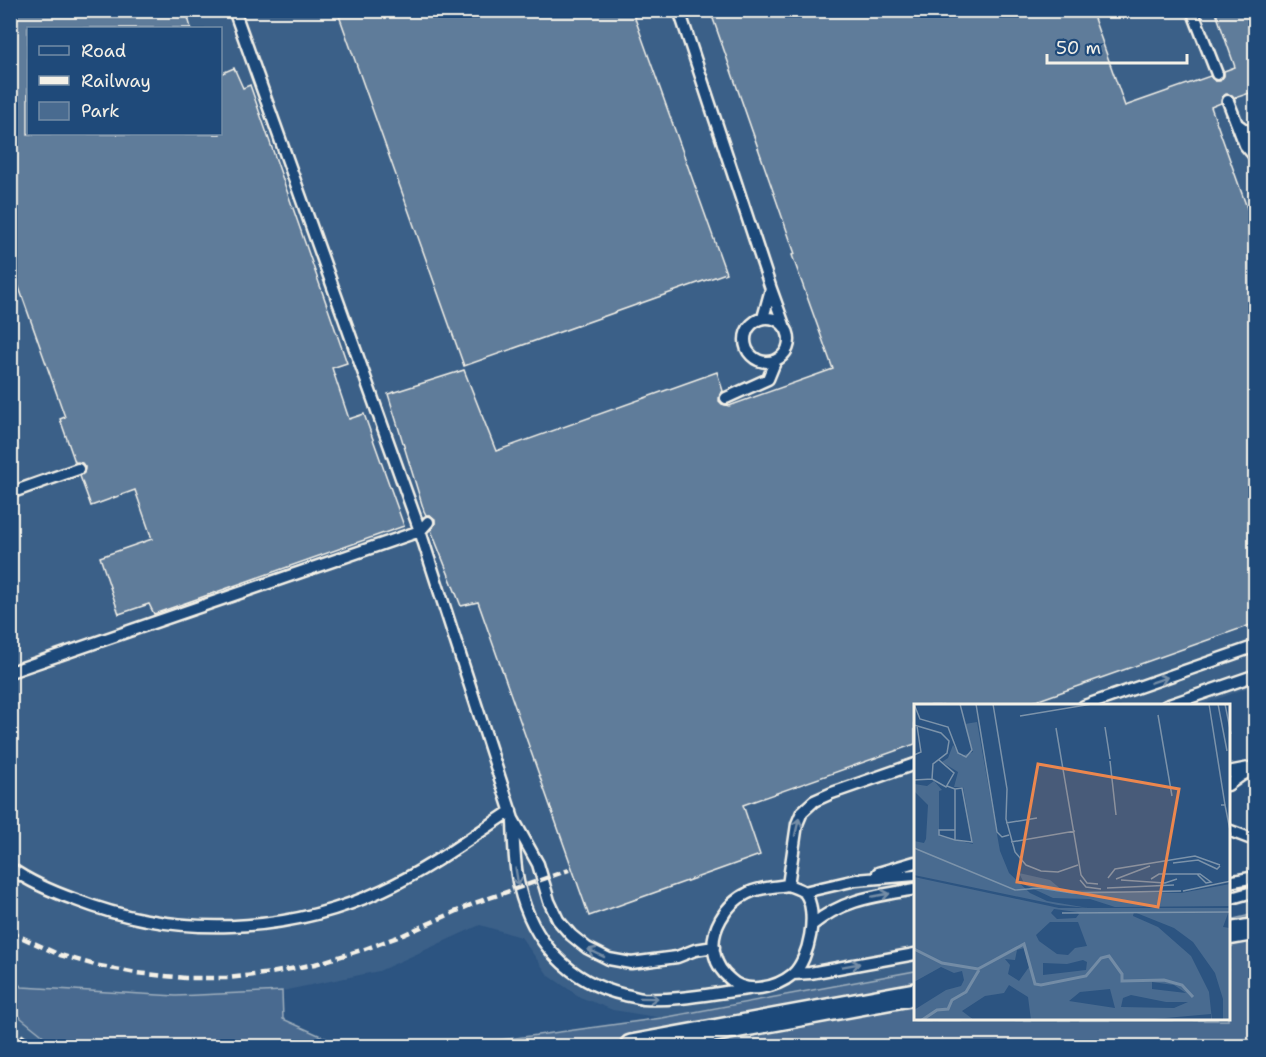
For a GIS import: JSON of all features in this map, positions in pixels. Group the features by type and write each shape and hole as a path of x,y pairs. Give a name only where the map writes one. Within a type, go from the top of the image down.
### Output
{"street":[{"path":"1230,934 1256,928"},
{"path":"631,1047 914,994"}],"lane":[{"path":"234,10 420,531 512,815 537,864 558,920 587,948 609,959 631,963 677,957 695,950 714,947"},
{"path":"679,10 784,325"},
{"path":"1192,10 1217,74"},
{"path":"1228,101 1245,145 1256,158"},
{"path":"1237,124 1256,138"},
{"path":"764,318 771,289"},
{"path":"771,318 779,320 784,325 789,332 790,339 782,358 775,362 761,362 749,354 746,348 746,333 756,321 771,318"},
{"path":"726,398 768,379 775,362"},
{"path":"10,493 78,469"},
{"path":"10,672 420,531 428,522"},
{"path":"1090,704 1256,646"},
{"path":"1172,704 1256,675"},
{"path":"789,885 797,824 802,812 814,801 832,793 914,764"},
{"path":"1230,772 1256,767"},
{"path":"1230,784 1256,767"},
{"path":"10,868 53,891 125,916 163,923 235,927 310,915 381,891 419,872 512,815"},
{"path":"512,815 516,873 535,929 548,948 566,967 587,981 612,992 641,999 672,998 764,987 779,982 793,974 802,963 807,947 812,925 810,903 804,892 789,885 748,892 733,903 717,925 713,940 715,957 722,971 733,982 748,988"},
{"path":"1230,831 1256,839"},
{"path":"804,892 856,880 914,862"},
{"path":"856,880 914,875"},
{"path":"1230,882 1256,877"},
{"path":"812,925 825,914 846,904 914,889"},
{"path":"1230,898 1256,891"},
{"path":"793,974 914,954"}],"shaded area":[{"path":"11,11 1255,11 1255,685 1204,704 914,704 914,971 662,1018 613,1010 580,997 548,975 521,937 480,925 379,971 282,991 176,996 22,987 11,977"},
{"path":"11,1010 56,1046 11,1046"}],"green space":[{"path":"1255,914 1255,1046 456,1046 662,1018 914,971 914,1021 1230,1021 1230,920"},
{"path":"10,977 22,987 176,996 282,991 283,1019 343,1046 56,1046 11,1010"}],"building":[{"path":"10,10 186,10 191,27 27,27 27,135 222,135 222,73 234,68 243,88 250,85 347,363 332,368 349,419 364,414 404,526 154,614 149,604 119,614 100,557 152,539 135,490 91,506 80,476 84,473 85,467 82,463 75,462 60,419 65,417 10,262"},
{"path":"337,10 632,10 726,273 464,366"},
{"path":"710,10 1091,10 1125,106 1210,76 1215,81 1220,81 1224,76 1224,71 1235,67 1215,10 1256,10 1256,91 1235,98 1226,94 1222,97 1221,103 1211,107 1256,233 1256,623 1028,704 914,704 914,744 743,805 760,855 589,916 478,602 461,606 431,530 435,519 426,515 424,511 388,394 464,370 496,451 717,372 723,391 719,401 729,406 833,369 792,255 795,254"}],"railway":[{"path":"10,932 60,955 95,965 136,973 185,978 228,978 271,973 315,964 365,949 475,903 569,870"},
{"path":"10,1027 35,1046"}]}
